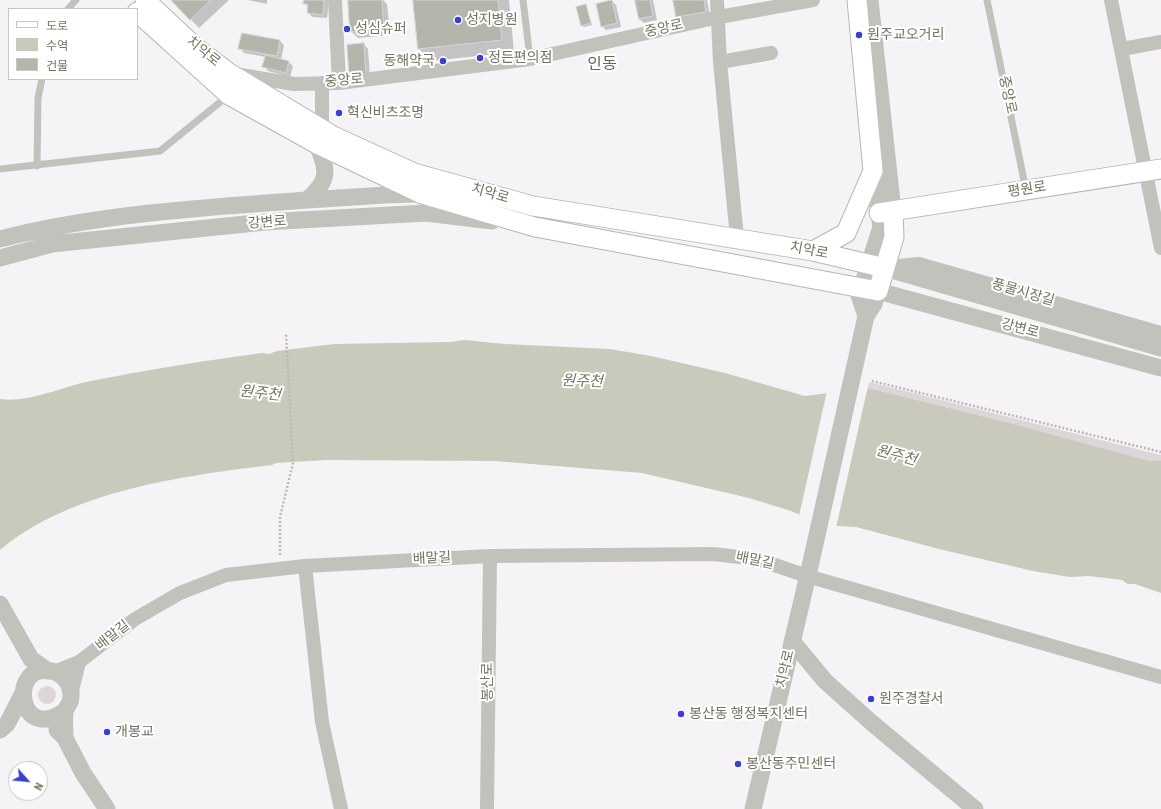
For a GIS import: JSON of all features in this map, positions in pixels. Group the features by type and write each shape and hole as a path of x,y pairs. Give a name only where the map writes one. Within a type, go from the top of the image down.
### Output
{"main road":[{"path":"125,0 133,8"},
{"name":"치악로","path":"145,0 194,46 229,73 319,137 414,173 533,206 813,251 877,266"},
{"path":"813,251 846,233 873,171 857,0"},
{"name":"치악로","path":"138,13 229,95 319,137 422,194 535,227 870,289"},
{"name":"평원로","path":"886,212 1154,170"},
{"name":"강변로","path":"422,194 533,206"},
{"path":"870,289 877,266 894,237 886,212"}],"street":[{"path":"335,0 339,83"},
{"path":"717,0 720,62 736,238"},
{"name":"중앙로","path":"229,73 294,84 339,83 530,59 719,17 813,0"},
{"path":"870,0 886,212"},
{"path":"1111,0 1122,49 1154,170 1161,248"},
{"path":"1122,49 1161,42"},
{"path":"720,62 771,53"},
{"path":"307,200 319,190 326,166 319,137 322,83"},
{"path":"873,171 886,212"},
{"name":"강변로","path":"0,238 54,226 246,204 383,194 422,194"},
{"name":"강변로","path":"0,258 52,244 265,222 426,213 535,227"},
{"name":"풍물시장길","path":"877,266 919,264 1161,333"},
{"name":"강변로","path":"877,266 1161,348"},
{"name":"강변로","path":"870,289 1161,368"},
{"name":"치악로","path":"753,809 866,316 859,295 870,289"},
{"name":"배말길","path":"51,671 79,662 135,619 180,593 226,575 305,566 490,556 713,554 757,559 809,569 1161,677"},
{"name":"봉산로","path":"487,809 490,556"},
{"path":"305,566 322,722 341,809"},
{"path":"0,604 31,659 66,680 71,695"},
{"path":"792,641 825,681 872,724 975,809"},
{"path":"3,727 22,695 24,686 28,679 31,659"},
{"path":"65,738 65,711 71,695 79,662"},
{"path":"28,679 37,672 51,671"},
{"path":"22,695 24,704 65,738 83,773 106,809"},
{"path":"3,727 40,718 56,718 65,711"}],"lane":[{"path":"69,8 76,0"},
{"path":"524,0 530,59"},
{"name":"중앙로","path":"987,0 1026,190"},
{"path":"37,166 38,98 42,80"},
{"path":"0,169 160,151 229,95"}],"path":[{"path":"281,569 280,517 293,463 286,334"},
{"path":"872,381 1161,452"}],"shaded area":[{"path":"869,382 1161,455 1161,461 1150,461 1010,423 868,388"},
{"path":"47,686 53,689 56,695 53,701 47,704 41,701 38,695 41,689"}],"water":[{"name":"원주천","path":"464,340 505,344 610,349 651,356 725,373 805,396 868,388 1010,423 1150,461 1161,461 1161,593 1135,584 1128,584 1122,580 1089,576 1070,577 1033,571 939,549 856,527 838,526 810,519 791,511 749,498 642,473 495,461 326,460 276,463 272,465 202,474 129,489 94,500 60,513 29,530 0,550 0,399 21,399 86,382 218,359 262,353 269,354 277,351 334,344 451,342"}],"pier":[{"path":"868,386 836,528 799,516 827,391"}],"building":[{"path":"171,0 211,0 190,20"},
{"path":"304,0 324,0 323,15 307,13 308,4 303,4"},
{"path":"348,0 382,0 384,29 350,32"},
{"name":"성지병원","path":"413,0 498,0 502,40 418,49"},
{"path":"612,0 617,23 601,27 596,4"},
{"path":"635,0 650,0 653,16 639,19"},
{"path":"673,0 704,0 706,12 676,17"},
{"path":"586,4 591,23 581,26 576,7"},
{"path":"242,33 280,40 277,56 238,49"},
{"path":"364,43 366,75 349,76 347,45"},
{"path":"266,55 289,61 286,73 262,67"}],"place":[{"name":"성지병원","path":"458,20"},
{"name":"성심슈퍼","path":"347,29"},
{"name":"원주교오거리","path":"859,35"},
{"name":"정든편의점","path":"480,58"},
{"name":"동해약국","path":"443,61"},
{"name":"혁신비츠조명","path":"339,113"},
{"name":"원주경찰서","path":"871,699"},
{"name":"봉산동 행정복지센터","path":"681,714"},
{"name":"개봉교","path":"107,732"},
{"name":"봉산동주민센터","path":"738,764"}],"district":[{"name":"인동","path":"602,65"}]}
